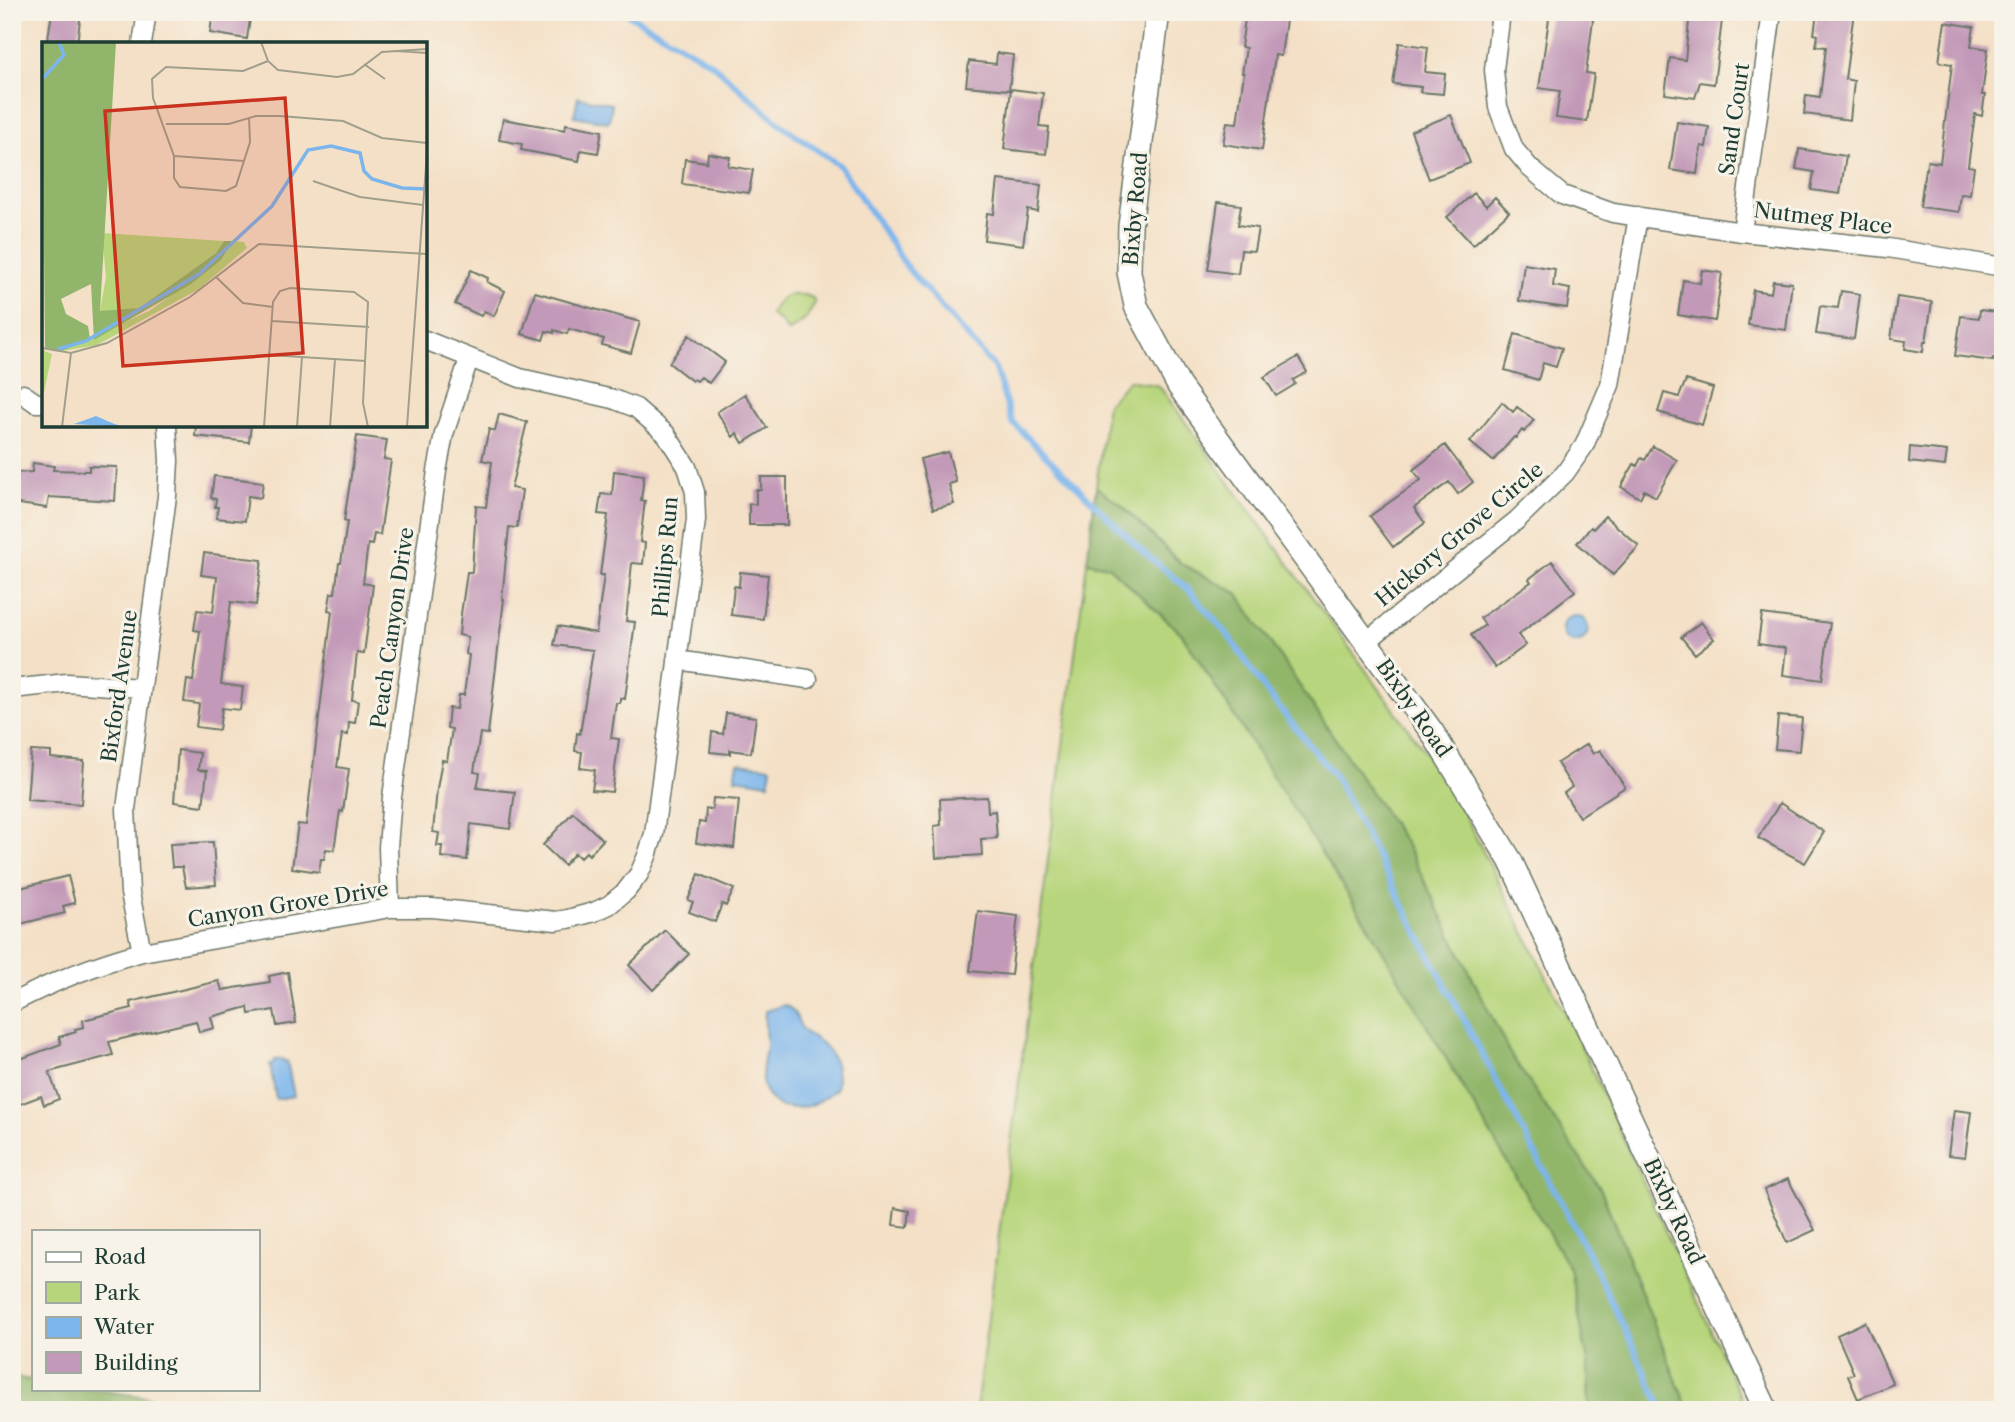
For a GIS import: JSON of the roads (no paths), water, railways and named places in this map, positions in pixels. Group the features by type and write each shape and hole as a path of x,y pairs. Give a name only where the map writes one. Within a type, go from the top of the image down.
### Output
{"street":[{"path":"142,42 147,12"},
{"name":"Bixby Road","path":"1158,12 1130,226 1129,272 1136,306 1180,386 1367,641 1454,765 1510,860 1766,1410"},
{"name":"Nutmeg Place","path":"1501,12 1494,71 1498,107 1514,149 1539,176 1562,195 1599,210 1742,232 1888,248 2003,267"},
{"name":"Sand Court","path":"1742,232 1772,12"},
{"name":"Hickory Grove Circle","path":"1367,641 1544,496 1584,446 1610,384 1638,216"},
{"name":"Phillips Run","path":"427,341 520,378 613,399 636,408 674,444 692,479 696,506 654,835 639,874 626,891 609,905 580,917"},
{"name":"Peach Canyon Drive","path":"390,908 388,846 392,797 437,471 444,434 469,359"},
{"path":"23,394 36,403 42,403"},
{"name":"Bixford Avenue","path":"142,952 130,892 126,835 129,776 167,496 167,427"},
{"path":"677,660 808,678"},
{"path":"12,689 67,683 141,688"},
{"name":"Canyon Grove Drive","path":"12,1003 61,978 142,952 390,908 444,909 556,921 580,917"}],"water":[{"path":"578,97 612,104 609,122 574,116"},
{"path":"1575,616 1584,620 1588,629 1584,638 1575,642 1566,638 1562,629 1566,620"},
{"path":"738,763 771,767 769,783 735,778"},
{"path":"785,1005 793,1011 805,1032 825,1047 836,1069 836,1089 816,1103 804,1107 779,1107 771,1100 763,1086 765,1011"},
{"path":"283,1059 283,1062 287,1061 294,1096 276,1099 270,1065 274,1064 274,1060"}],"waterway":[{"path":"624,12 711,63 780,124 840,166 909,270 995,368 1012,422 1141,550 1188,589 1228,635 1268,694 1334,775 1592,1261 1663,1410"}]}
